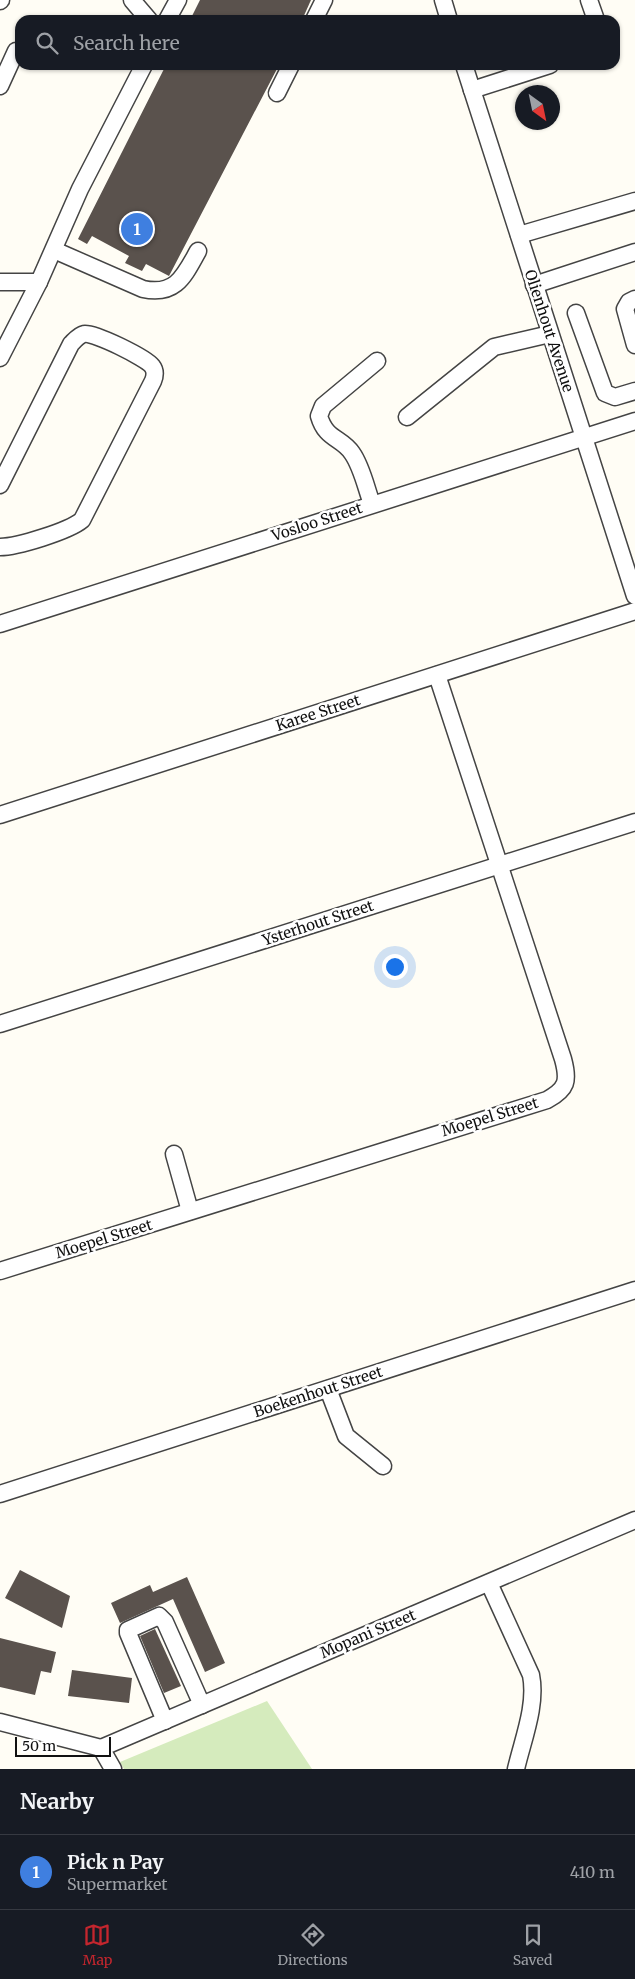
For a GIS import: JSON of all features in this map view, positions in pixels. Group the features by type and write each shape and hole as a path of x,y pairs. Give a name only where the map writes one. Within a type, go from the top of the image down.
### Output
{"street":[{"path":"132,0 145,15"},
{"path":"170,15 178,0"},
{"path":"316,15 324,0"},
{"path":"443,0 448,15"},
{"path":"589,0 594,15"},
{"path":"0,86 15,53"},
{"path":"0,358 39,282 80,189 141,70"},
{"path":"277,93 288,70"},
{"name":"Olienhout Avenue","path":"466,70 635,596"},
{"path":"472,90 534,70"},
{"path":"519,235 635,200"},
{"path":"54,250 143,289 158,291 175,285 183,277 198,251"},
{"path":"534,285 635,252"},
{"path":"0,282 39,282"},
{"path":"635,299 629,302 625,310 635,344"},
{"path":"576,313 605,393 615,397 635,391"},
{"path":"0,485 71,344 79,336 84,334 95,335 144,360 153,367 155,376 153,381 82,520 71,528 23,543 0,547"},
{"path":"406,418 494,347 550,334"},
{"path":"372,504 356,458 346,446 330,435 319,416 324,406 377,361"},
{"name":"Vosloo Street","path":"0,624 635,421"},
{"name":"Karee Street","path":"0,815 635,612"},
{"name":"Moepel Street","path":"0,1271 547,1100 563,1089 566,1081 566,1072 563,1060 437,675"},
{"name":"Ysterhout Street","path":"0,1024 635,822"},
{"path":"174,1154 190,1212"},
{"name":"Boekenhout Street","path":"0,1494 635,1290"},
{"path":"328,1388 346,1436 383,1466"},
{"name":"Mopani Street","path":"102,1748 635,1520"},
{"path":"489,1582 531,1674 533,1684 532,1699 516,1769"},
{"path":"165,1721 128,1634 128,1630 159,1616 165,1622 202,1705"},
{"path":"0,1722 102,1748 113,1769"}],"green space":[{"path":"267,1701 312,1769 124,1769 120,1762"}],"building":[{"path":"200,0 311,0 304,15 192,15"},
{"path":"163,70 276,70 169,276 146,264 142,271 125,263 129,256 92,236 87,244 78,239"},
{"path":"20,1570 70,1596 62,1628 5,1598"},
{"path":"187,1577 225,1663 205,1672 173,1599 120,1623 111,1603 150,1585 153,1592"},
{"path":"155,1629 181,1686 164,1693 140,1636"},
{"path":"0,1638 56,1652 51,1673 41,1671 35,1695 0,1687"},
{"path":"72,1670 132,1678 129,1703 68,1696"}],"place":[{"name":"Pick n Pay","path":"137,229"}]}
